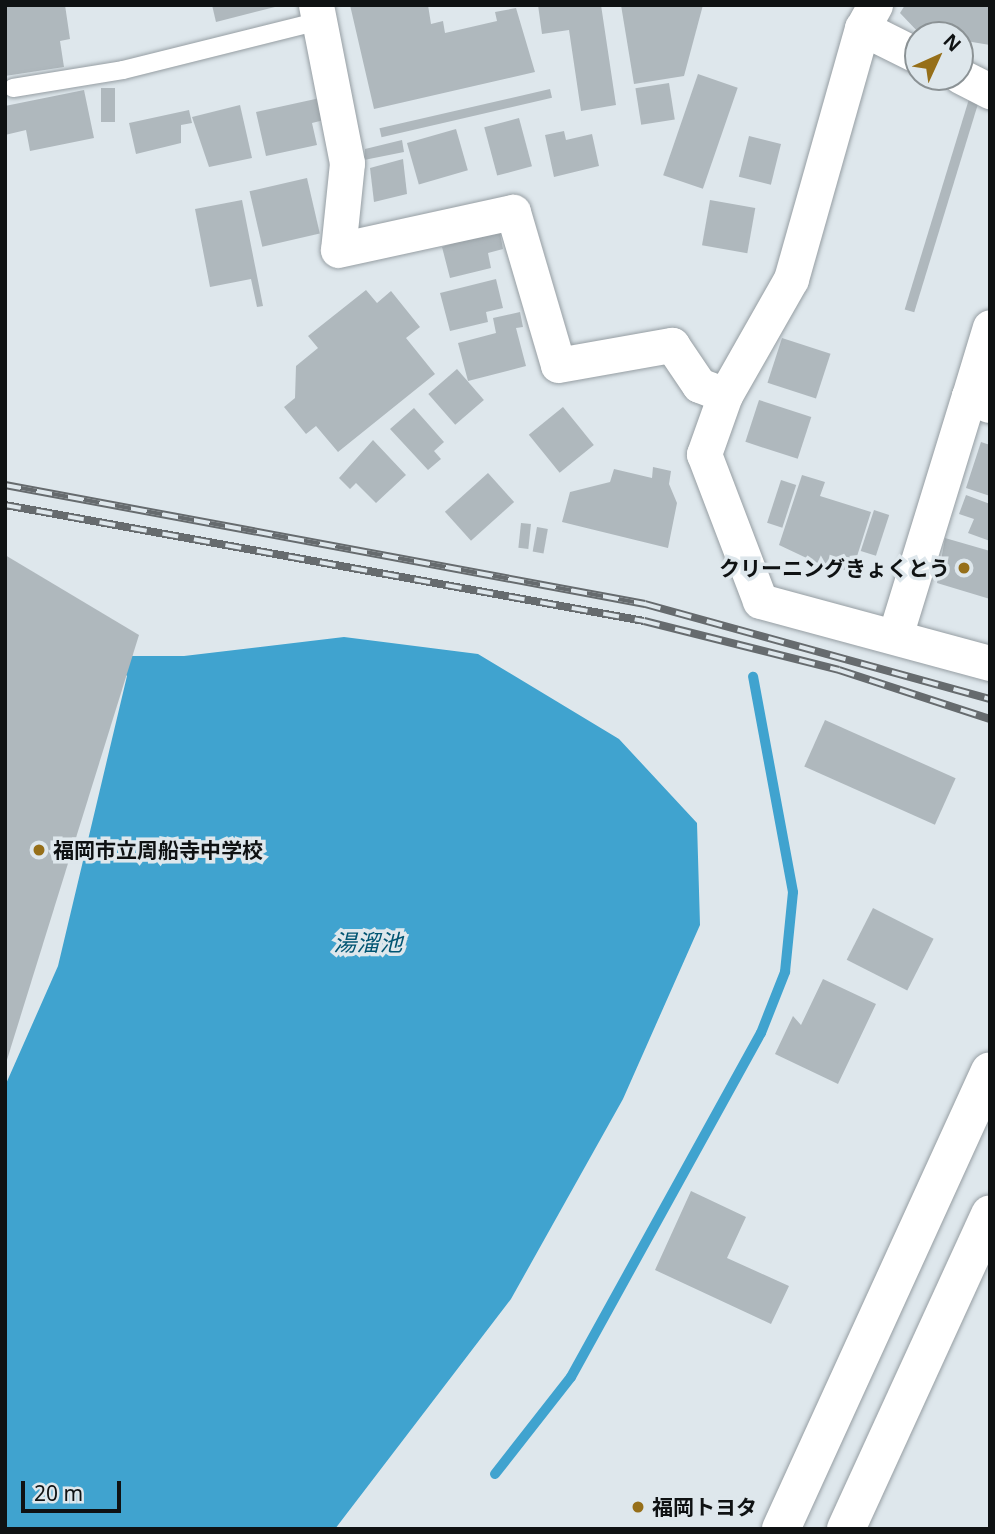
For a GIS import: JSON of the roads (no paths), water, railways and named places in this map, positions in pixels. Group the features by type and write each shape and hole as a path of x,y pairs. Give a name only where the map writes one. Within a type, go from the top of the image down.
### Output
{"street":[{"path":"317,13 347,163 338,250 513,212 558,365 672,345 699,385 725,395"},
{"path":"904,45 868,17 791,279 725,395 704,454 760,601 990,663"},
{"path":"974,83 990,91"},
{"path":"895,636 979,401 990,327"},
{"path":"781,1529 990,1071"},
{"path":"846,1529 990,1214"}],"lane":[{"path":"13,88 123,70 317,13"}],"water":[{"name":"湯溜池","path":"344,637 478,654 619,739 697,823 700,925 623,1099 511,1299 335,1529 5,1529 5,1086 58,966 127,676 109,656 184,656"}],"waterway":[{"path":"495,1474 571,1377 761,1033 785,972 793,892 753,677"}],"railway":[{"path":"5,485 645,604 990,699"},
{"path":"5,505 644,621 839,670 990,719"}],"place":[{"name":"クリーニングきょくとう","path":"964,568"},
{"name":"福岡市立周船寺中学校","path":"39,850"},
{"name":"福岡トヨタ","path":"638,1507"}]}
